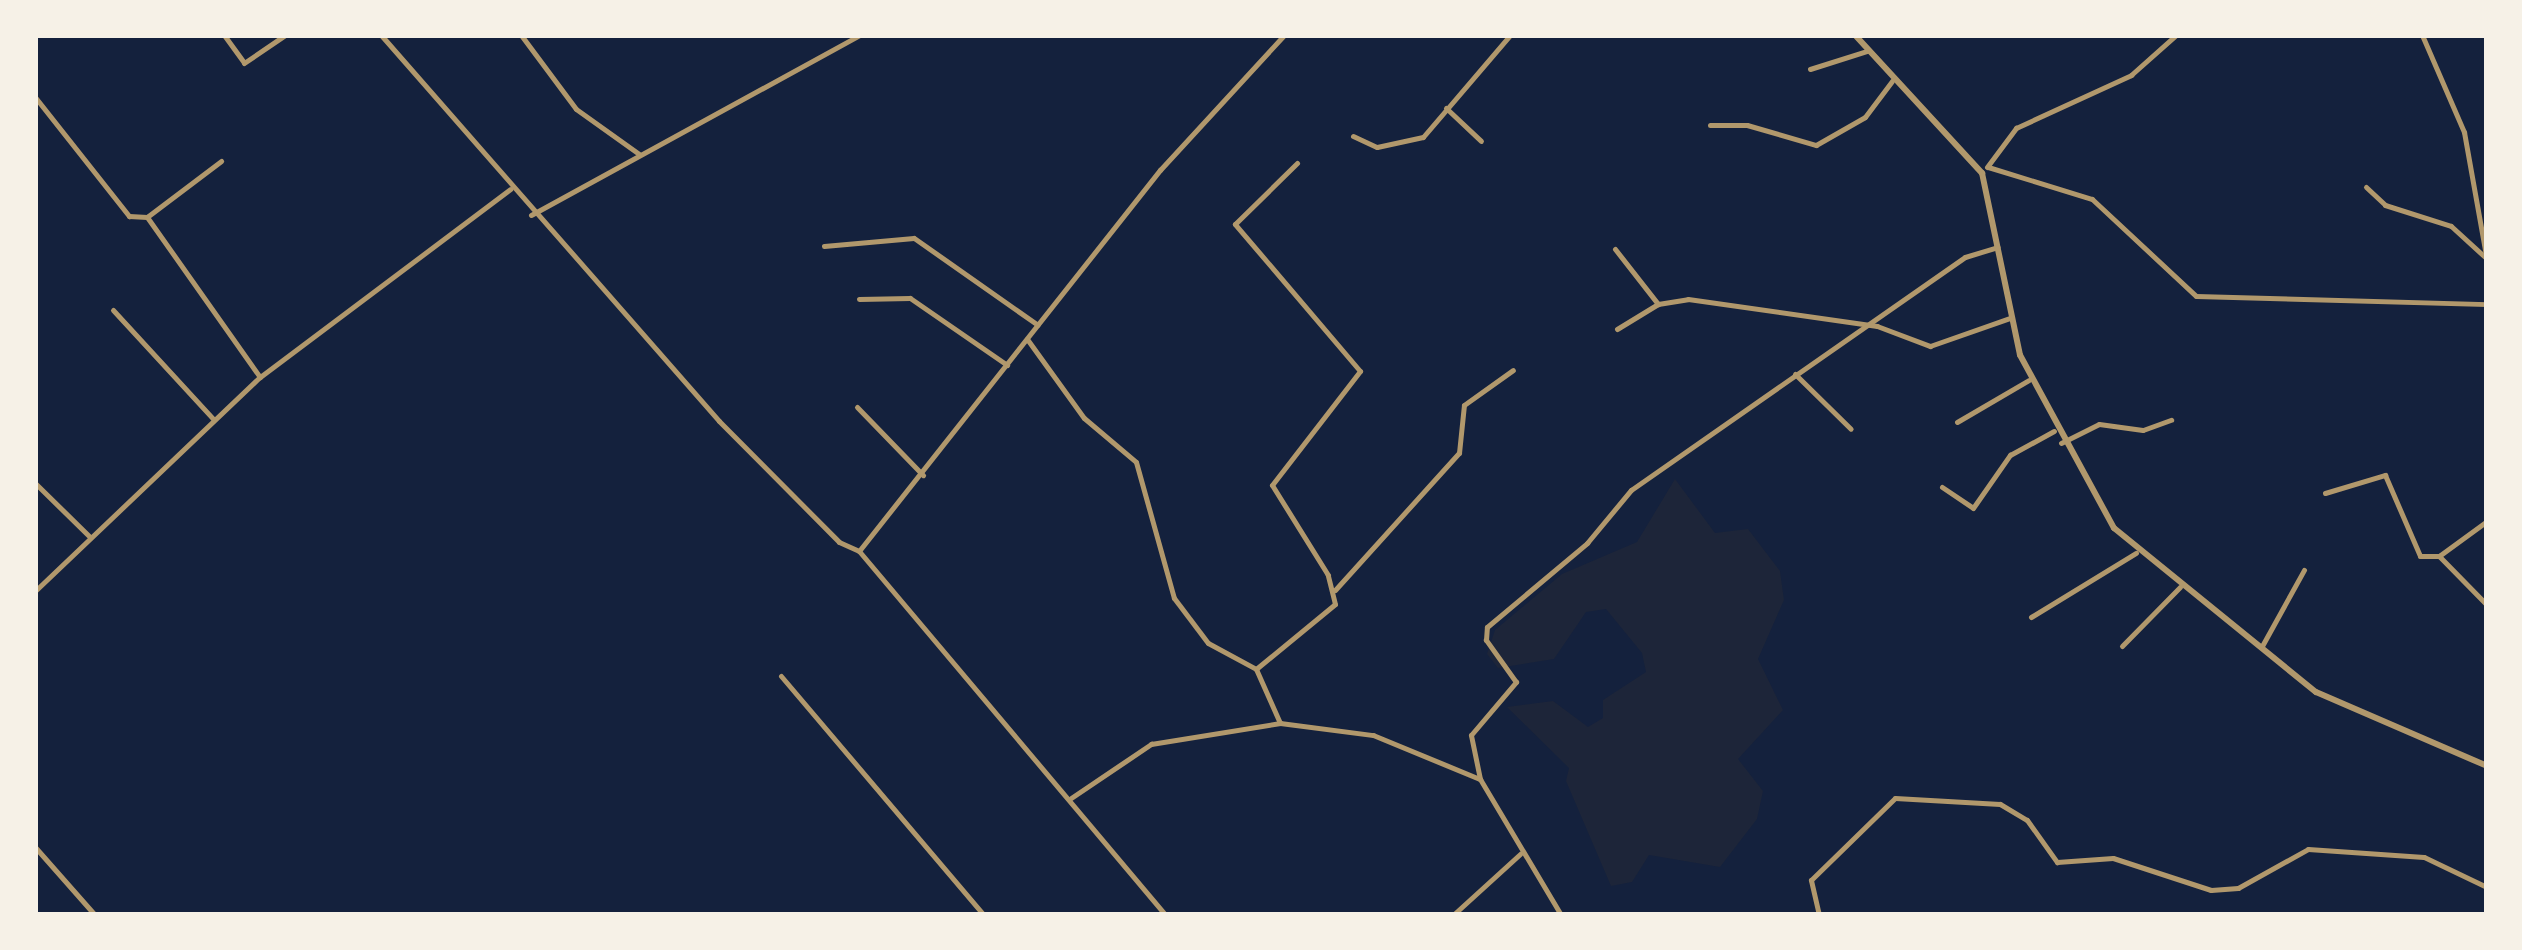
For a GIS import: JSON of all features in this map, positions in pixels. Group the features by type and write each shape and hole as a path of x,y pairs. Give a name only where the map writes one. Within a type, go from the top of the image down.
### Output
{"street":[{"path":"224,35 244,62 284,35"},
{"path":"382,35 532,215 790,497 859,551 1166,915"},
{"path":"522,35 576,109 639,154"},
{"path":"532,215 860,35"},
{"path":"859,551 923,475 1160,170 1284,35"},
{"path":"1353,136 1403,148 1446,108 1510,35"},
{"path":"1855,35 1892,82 1985,170 2092,199 2196,296 2487,304"},
{"path":"2176,35 2130,75 2016,128 1985,170 2010,318 2029,380 2061,443 2136,553 2351,712 2487,766"},
{"path":"2422,35 2464,132 2487,260"},
{"path":"1810,69 1867,51"},
{"path":"1710,125 1747,125 1816,145 1865,117 1892,82"},
{"path":"35,96 102,189 124,212 147,217 260,377"},
{"path":"1446,108 1481,141"},
{"path":"147,217 220,162"},
{"path":"1297,163 1234,222 1360,366 1272,485 1335,590"},
{"path":"2366,186 2386,205 2451,226 2487,260"},
{"path":"35,591 260,377 510,189"},
{"path":"824,246 914,238 1038,324"},
{"path":"1561,915 1520,854 1480,780 1471,735 1516,682 1486,640 1487,627 1587,543 1631,490 1795,374 1877,326 1965,258 1996,246"},
{"path":"1615,250 1658,304"},
{"path":"859,299 910,298 1006,365"},
{"path":"1617,330 1658,304 1708,300 1877,326 1930,346 2010,318"},
{"path":"114,310 214,420"},
{"path":"1026,339 1084,418 1136,462 1183,614 1220,653 1256,669 1280,723"},
{"path":"1256,669 1332,611 1335,590 1460,453 1464,405 1513,370"},
{"path":"1795,374 1852,429"},
{"path":"1957,422 2029,380"},
{"path":"857,407 923,475"},
{"path":"2061,443 2098,424 2144,430 2172,420"},
{"path":"1942,487 1973,508 2010,455 2054,431"},
{"path":"2324,493 2385,475 2410,550 2439,556 2487,605"},
{"path":"35,483 89,536"},
{"path":"2439,556 2487,521"},
{"path":"2031,617 2136,553"},
{"path":"2262,646 2304,570"},
{"path":"2122,646 2180,587"},
{"path":"781,676 984,915"},
{"path":"1071,798 1160,740 1280,723 1373,735 1480,780"},
{"path":"1820,915 1811,880 1895,798 2000,804 2027,820 2056,862 2113,858 2211,890 2238,888 2319,849 2424,857 2487,887"},
{"path":"35,847 95,915"},
{"path":"1454,915 1520,854"}],"shaded area":[{"path":"1675,479 1715,533 1748,529 1780,571 1784,600 1758,659 1783,710 1738,759 1763,791 1757,819 1720,867 1649,855 1632,882 1611,886 1566,781 1569,768 1507,707 1553,701 1588,727 1603,718 1603,700 1646,672 1642,653 1606,609 1586,612 1554,659 1498,668 1487,654 1495,630 1562,574 1637,542"}]}
